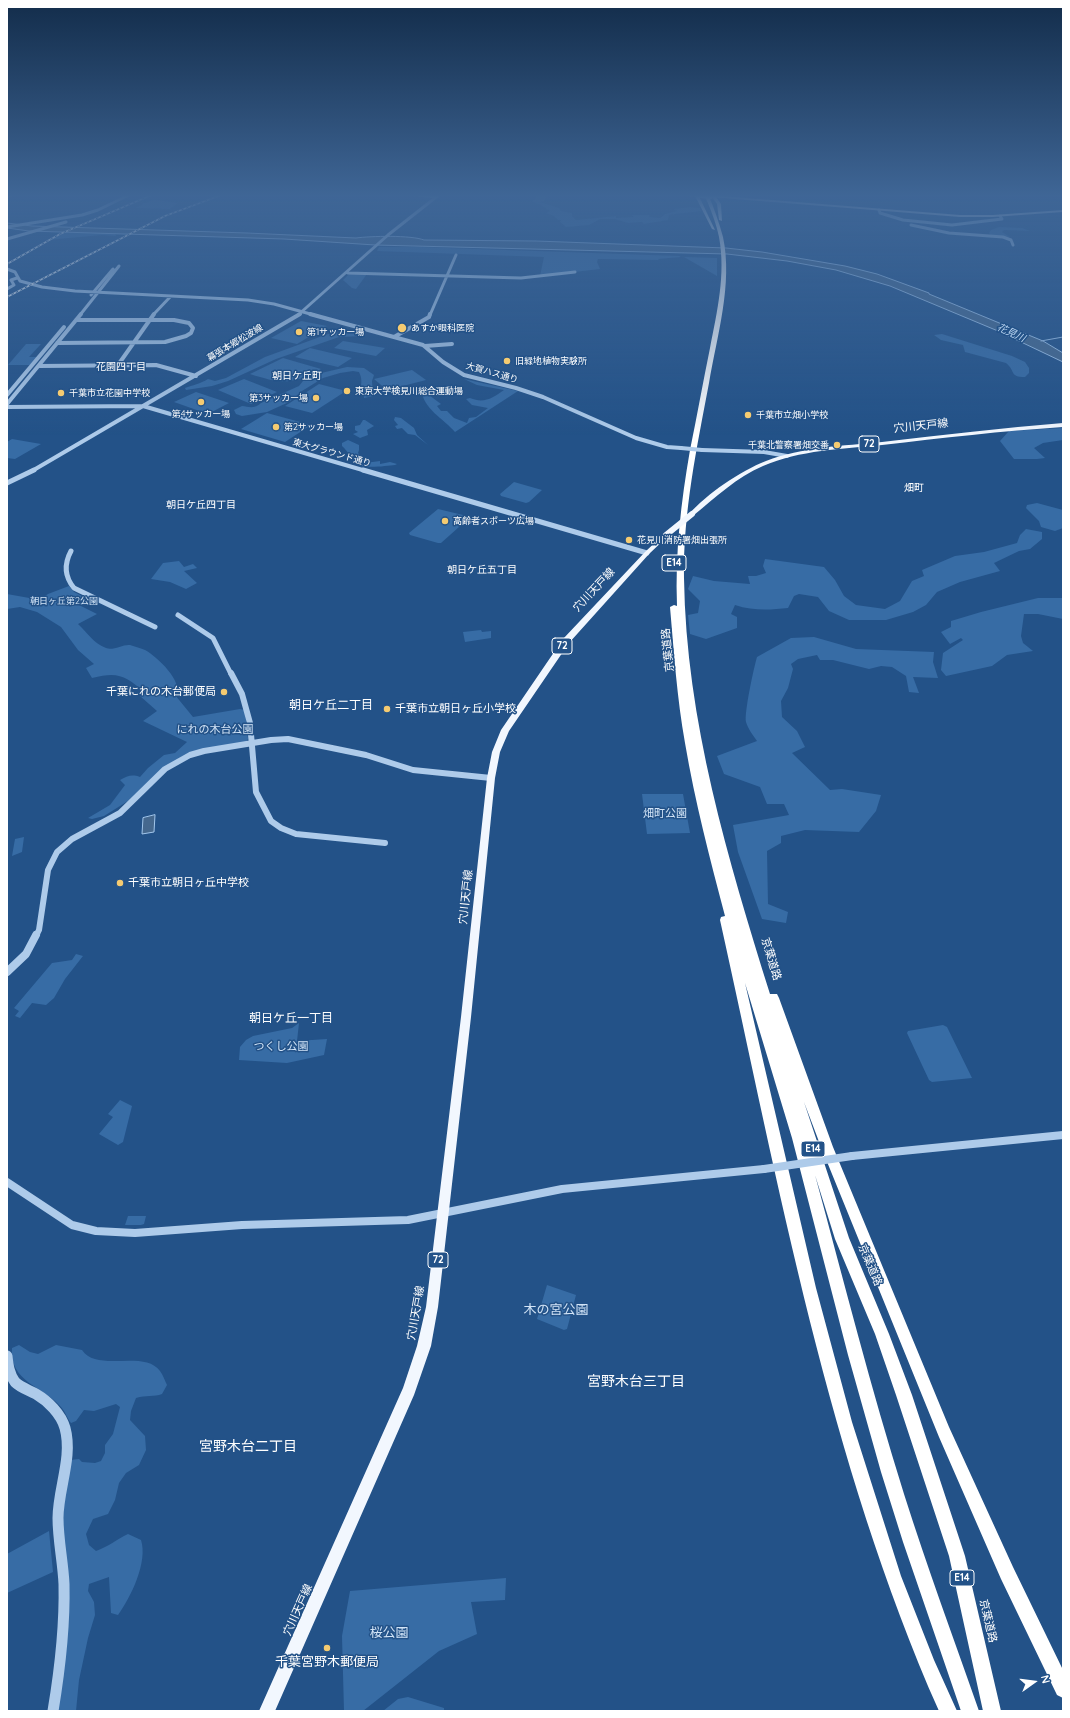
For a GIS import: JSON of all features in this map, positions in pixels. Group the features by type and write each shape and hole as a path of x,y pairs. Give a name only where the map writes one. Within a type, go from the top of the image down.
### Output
{"highway":[{"name":"京葉道路","path":"721,274 682,534 680,574 682,627 689,694 716,845 757,1006 815,1197 862,1378 911,1542 970,1711"},
{"name":"京葉道路","path":"716,845 842,1239 882,1334 902,1388 957,1556 992,1711"},
{"path":"716,845 714,867 809,1288 844,1422 893,1576 927,1664 948,1711"},
{"path":"716,845 736,884 776,1008 827,1147 944,1432 1063,1690"}],"main road":[{"name":"穴川天戸線","path":"267,1711 409,1390 424,1346 432,1307 465,1024 491,778 496,752 505,730 540,677 573,632 647,553 692,514 745,473 759,465 787,456 820,450 1011,429 1063,425"}],"street":[{"path":"7,289 14,285 11,280 17,278 15,274"},
{"path":"7,395 108,274"},
{"path":"7,404 113,274"},
{"name":"幕張本郷松波線","path":"7,483 23,476 303,312 347,274"},
{"path":"387,274 521,278 555,274"},
{"path":"394,337 429,317 447,276"},
{"name":"大賀ハス通り","path":"17,278 20,281 42,287 94,292 253,300 274,304 425,346 446,364 469,377 509,386 543,397 614,430 649,442 681,448 764,452 787,456"},
{"path":"118,365 157,309 171,296"},
{"path":"57,343 134,343 170,341 189,335 193,328 191,324 184,321 76,320"},
{"path":"425,346 452,344"},
{"path":"39,366 156,365 196,376"},
{"name":"東大グラウンド通り","path":"7,407 143,406 647,553"},
{"path":"71,551 66,563 65,571 74,588 155,627"},
{"path":"178,615 213,638 247,707 250,723 256,792 267,816 276,825 296,834 385,843"},
{"path":"7,972 26,954 36,938 40,924 48,870 51,861 64,845 81,833 120,813 165,769 182,758 204,751 252,743 271,740 293,740 366,755 413,770 491,778"},
{"path":"7,1182 60,1219 72,1224 96,1232 135,1233 242,1225 408,1220 562,1189 764,1169 852,1156 1063,1135"},
{"path":"7,1356 8,1369 17,1384 37,1394 58,1415 67,1436 65,1463 59,1497 58,1519 64,1584 64,1621 53,1711"}],"green space":[{"path":"349,274 367,274 356,289 352,288 343,280"},
{"path":"540,274 556,274 540,276"},
{"name":"第1サッカー場","path":"301,321 327,326 297,344 271,338"},
{"path":"365,332 362,336 339,337 276,359 228,381 212,386 186,390 185,388 208,379 215,381 226,378 265,357 328,334"},
{"path":"942,334 1012,356 1025,362 1029,368 1029,373 1025,377 1017,376 1006,363 965,352 963,345 941,340 934,335"},
{"path":"343,341 385,348 376,356 334,348"},
{"path":"26,344 41,344 29,357 37,357 30,365 8,365"},
{"path":"310,348 352,358 338,367 295,357"},
{"path":"283,358 321,369 302,378 286,381 270,380 250,374"},
{"path":"347,367 364,368 374,375 372,381 373,396 364,398 363,391 360,390 360,374 359,372 353,371 323,378 302,391 289,402 267,412 242,416 236,414 234,410 242,406 256,406 299,386 303,381 317,374"},
{"path":"412,370 426,380 387,390 374,379"},
{"path":"244,379 277,392 251,404 218,390"},
{"path":"464,379 518,391 455,432 430,408 423,396 422,390 441,404 437,406 441,411 447,411 454,418 467,423 469,418 476,417 488,408 472,405 466,399 470,398 475,400 484,400 504,390 477,385"},
{"name":"第3サッカー場","path":"319,384 346,391 312,413 285,406"},
{"name":"第4サッカー場","path":"196,392 229,403 208,414 174,402"},
{"name":"第2サッカー場","path":"267,413 311,425 285,442 241,429"},
{"path":"395,417 401,418 414,428 417,435 428,445 415,435 408,434 402,428 397,429 395,426 398,425 394,420"},
{"path":"363,420 374,426 367,430 368,435 360,438 353,434 358,432 355,430 355,426 360,425"},
{"path":"1063,428 1063,440 1043,443 1034,448 1045,458 1014,459 1000,441 1009,431"},
{"path":"12,439 41,444 15,459 7,458 7,442"},
{"path":"348,440 359,445 358,453 362,458 368,460 365,463 380,461 380,464 390,462 397,464 375,467 360,466 342,446 342,443"},
{"path":"514,482 542,490 526,503 501,496 500,494"},
{"path":"1037,503 1063,510 1063,528 1055,531 1041,527 1039,521 1026,508 1027,505"},
{"path":"438,509 463,515 462,517 468,519 441,543 410,535 409,533"},
{"path":"1026,529 1042,532 1042,539 1030,549 1019,551 994,563 1000,571 960,582 937,592 926,605 913,612 886,620 849,620 829,611 818,597 799,594 794,596 788,608 762,610 735,605 731,614 737,617 737,628 706,639 690,634 688,615 698,613 700,601 688,589 693,576 714,581 750,584 748,576 756,576 766,573 763,566 765,559 824,567 835,580 844,596 856,605 885,609 900,601 912,581 924,576 922,570 955,556 984,552 1017,543 1020,535"},
{"path":"179,561 184,567 193,564 197,568 184,571 197,583 186,589 170,582 151,579 163,563"},
{"path":"69,586 74,592 86,598 77,604 97,614 78,624 94,640 101,646 109,649 130,645 150,653 162,663 173,677 177,690 175,695 193,717 240,709 245,710 248,739 246,742 181,757 128,801 104,816 92,819 88,818 110,805 125,785 120,780 130,776 140,777 148,768 164,755 175,753 187,742 143,721 157,711 140,696 146,693 132,682 121,676 115,675 92,678 86,668 94,664 78,650 61,627 37,612 20,607 7,609 7,594 35,599 42,598 48,594"},
{"path":"1038,598 1063,598 1063,619 1038,614 1024,614 1021,636 1023,643 1033,651 1007,655 992,666 946,676 941,670 943,653 963,640 961,638 950,644 941,632 951,627 951,621"},
{"path":"481,630 482,632 491,631 491,638 465,642 463,632"},
{"path":"814,637 856,649 934,652 933,662 938,678 913,677 919,693 909,692 906,676 892,667 881,666 869,669 833,660 820,660 817,655 798,659 791,664 793,669 788,688 781,701 782,717 797,731 805,747 792,753 830,790 842,789 881,795 876,811 859,832 805,830 781,836 781,843 767,851 768,904 788,912 786,923 762,919 738,852 733,825 789,815 784,804 767,804 760,787 724,774 717,756 757,741 746,722 746,709 757,657 791,638"},
{"name":"畑町公園","path":"642,794 683,794 690,833 647,834"},
{"path":"24,837 22,852 12,856 15,839"},
{"path":"76,954 83,956 65,979 54,998 46,1005 32,1003 20,1018 15,1016 19,1011 14,1008 52,963 72,960"},
{"name":"つくし公園","path":"299,1023 297,1041 327,1039 324,1055 287,1063 239,1060 240,1047 246,1040 253,1036 292,1028"},
{"path":"943,1025 947,1027 972,1078 932,1082 929,1080 907,1033 908,1031"},
{"path":"120,1100 132,1106 123,1142 118,1145 99,1134 113,1117 108,1114"},
{"path":"128,1216 146,1216 144,1224 125,1225"},
{"name":"木の宮公園","path":"547,1285 576,1295 567,1329 564,1330 537,1319"},
{"path":"19,1345 30,1352 38,1354 56,1345 82,1350 89,1357 98,1360 143,1362 153,1365 160,1371 167,1385 162,1394 136,1398 131,1411 130,1420 145,1436 146,1450 139,1465 126,1473 119,1483 115,1500 108,1514 93,1519 86,1534 89,1545 96,1551 128,1534 141,1540 143,1549 137,1579 128,1599 118,1615 111,1613 109,1577 89,1584 88,1591 94,1602 95,1615 88,1638 79,1680 76,1711 55,1711 64,1496 70,1460 79,1459 82,1462 95,1463 101,1461 105,1453 105,1445 113,1434 120,1407 116,1404 94,1411 84,1410 76,1421 71,1423 64,1410 54,1400 21,1376 16,1369 12,1348"},
{"path":"49,1531 53,1572 7,1593 7,1554"},
{"name":"桜公園","path":"506,1578 505,1600 471,1602 477,1634 439,1651 363,1711 344,1711 342,1636 350,1591"},
{"path":"408,1697 444,1708 444,1711 383,1711 398,1699"}],"water":[{"name":"花見川","path":"850,274 877,274 929,293 1043,341 1063,353 1063,362 998,331 890,286"},
{"path":"155,815 154,832 142,834 143,818"}],"waterway":[{"path":"1041,341 1063,337"}],"railway":[{"path":"7,297 52,274"}],"place":[{"name":"あすか眼科医院","path":"402,328"},
{"name":"第1サッカー場","path":"299,332"},
{"name":"旧緑地植物実験所","path":"507,361"},
{"name":"東京大学検見川総合運動場","path":"347,391"},
{"name":"千葉市立花園中学校","path":"61,393"},
{"name":"第3サッカー場","path":"316,398"},
{"name":"第4サッカー場","path":"201,402"},
{"name":"千葉市立畑小学校","path":"748,415"},
{"name":"第2サッカー場","path":"276,427"},
{"name":"千葉北警察署畑交番","path":"837,445"},
{"name":"高齢者スポーツ広場","path":"445,521"},
{"name":"花見川消防署畑出張所","path":"629,540"},
{"name":"千葉にれの木台郵便局","path":"224,692"},
{"name":"千葉市立朝日ヶ丘小学校","path":"387,709"},
{"name":"千葉市立朝日ヶ丘中学校","path":"120,883"},
{"name":"千葉宮野木郵便局","path":"327,1648"}],"district":[{"name":"花園四丁目","path":"121,367"},
{"name":"朝日ケ丘町","path":"297,376"},
{"name":"畑町","path":"914,488"},
{"name":"朝日ケ丘四丁目","path":"201,505"},
{"name":"朝日ケ丘五丁目","path":"482,570"},
{"name":"朝日ケ丘二丁目","path":"331,705"},
{"name":"朝日ケ丘一丁目","path":"291,1018"},
{"name":"宮野木台三丁目","path":"636,1382"},
{"name":"宮野木台二丁目","path":"248,1447"}],"park label":[{"name":"朝日ヶ丘第2公園","path":"64,601"},
{"name":"にれの木台公園","path":"215,730"}]}
